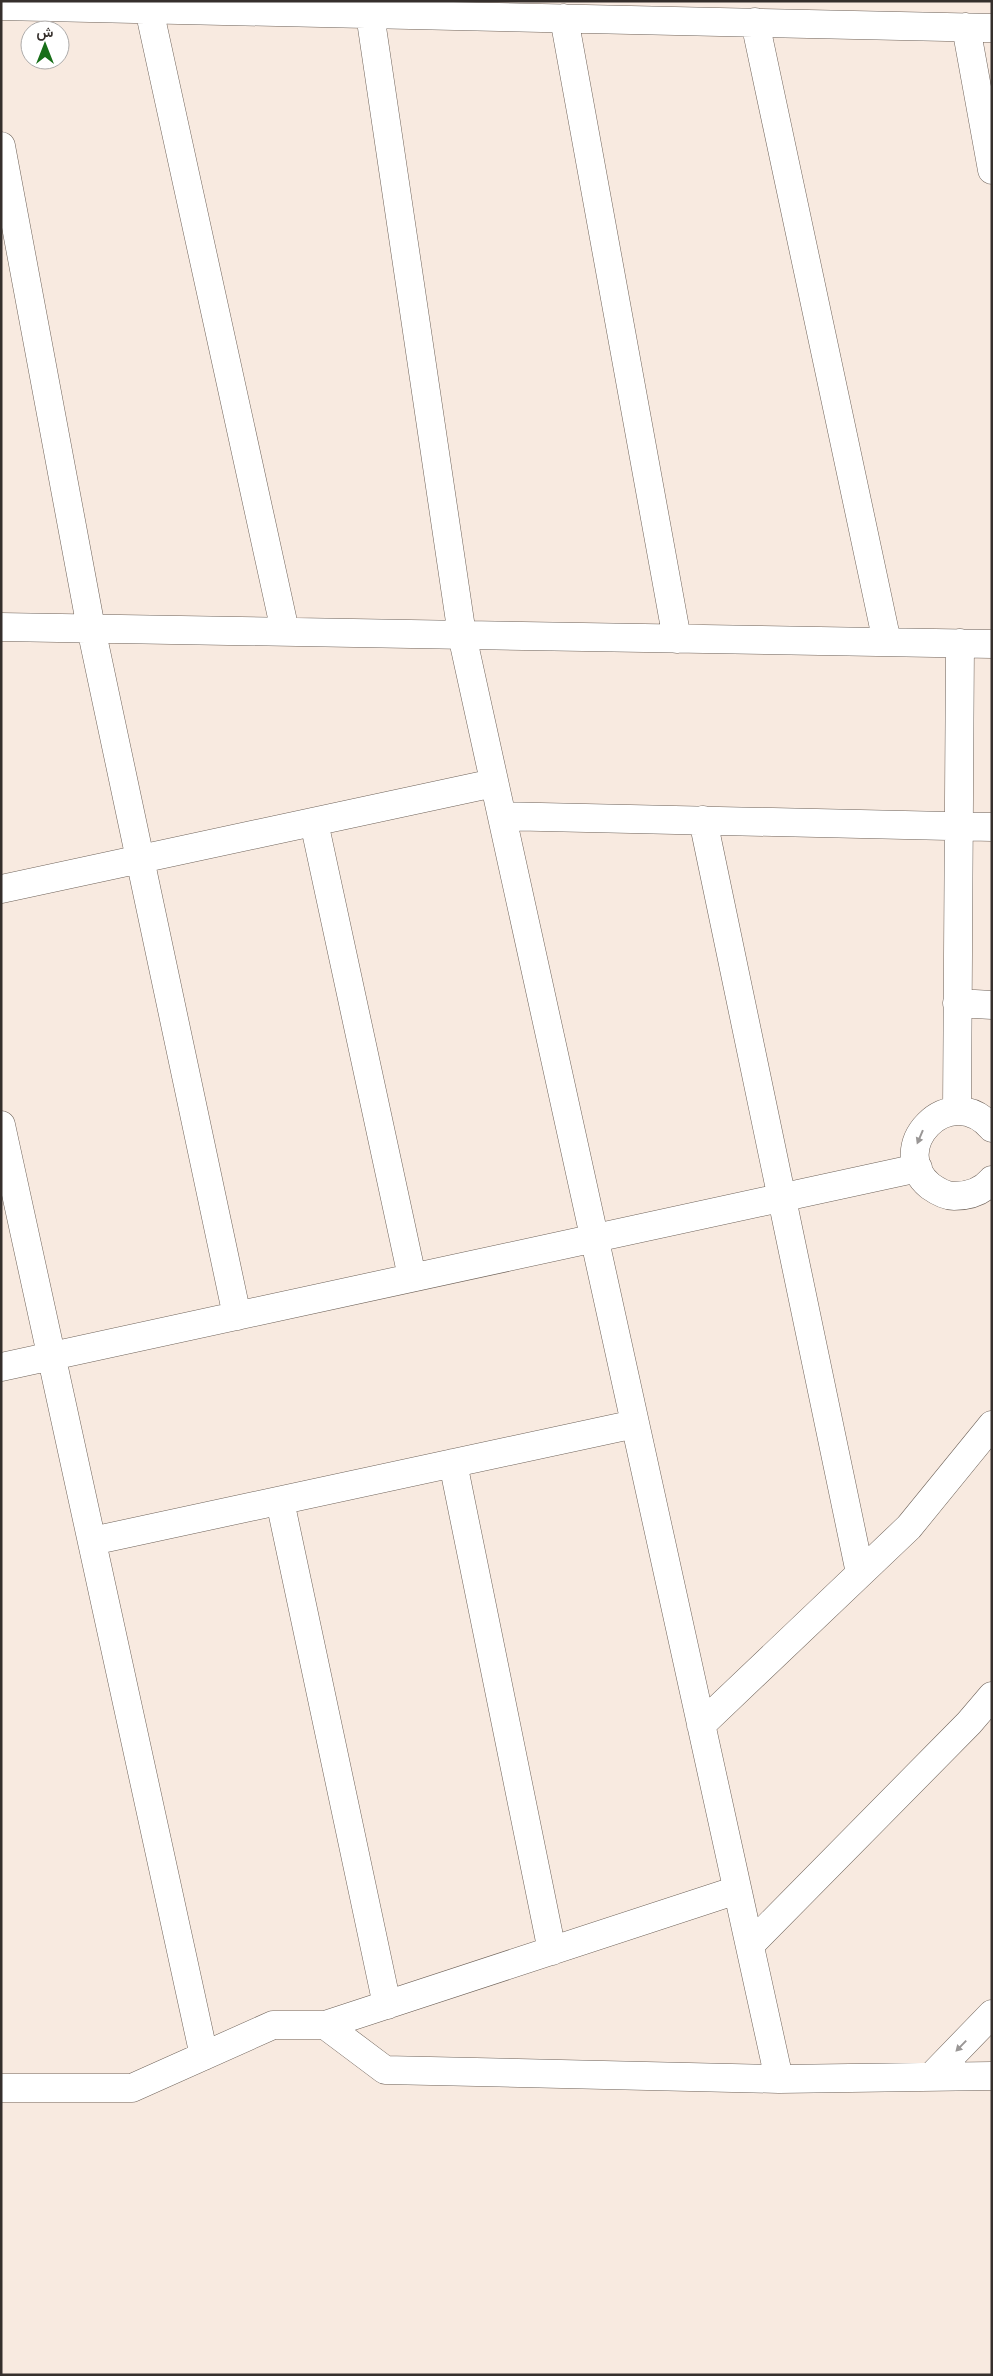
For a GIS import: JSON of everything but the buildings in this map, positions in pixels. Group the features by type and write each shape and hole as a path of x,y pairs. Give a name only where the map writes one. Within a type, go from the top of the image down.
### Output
{"street":[{"path":"1,6 149,9 209,6 370,14 416,8 564,18 597,10 755,22 813,12 979,27 992,170"},
{"path":"149,9 285,631"},
{"path":"370,14 462,635 779,2079"},
{"path":"564,18 677,639"},
{"path":"755,22 887,642"},
{"path":"1,146 90,628 237,1316"},
{"path":"1,626 992,644"},
{"path":"957,1111 960,643"},
{"path":"1,889 494,783"},
{"path":"502,816 992,827"},
{"path":"703,820 860,1573"},
{"path":"314,822 412,1277"},
{"path":"957,1003 992,1004"},
{"path":"991,1182 979,1191 965,1196 950,1196 936,1191 925,1181 918,1168 915,1153 918,1139 925,1126 934,1118 945,1113 969,1112 992,1128"},
{"path":"1,1125 204,2056"},
{"path":"1,1367 918,1168"},
{"path":"92,1541 635,1424"},
{"path":"701,1725 909,1527 992,1425"},
{"path":"453,1463 552,1951"},
{"path":"280,1500 387,2005"},
{"path":"750,1945 970,1723 992,1696"},
{"path":"1,2088 132,2088 273,2025 325,2025 737,1890"},
{"path":"931,2077 992,2014"},
{"path":"325,2025 385,2070 779,2079 992,2076"}]}
